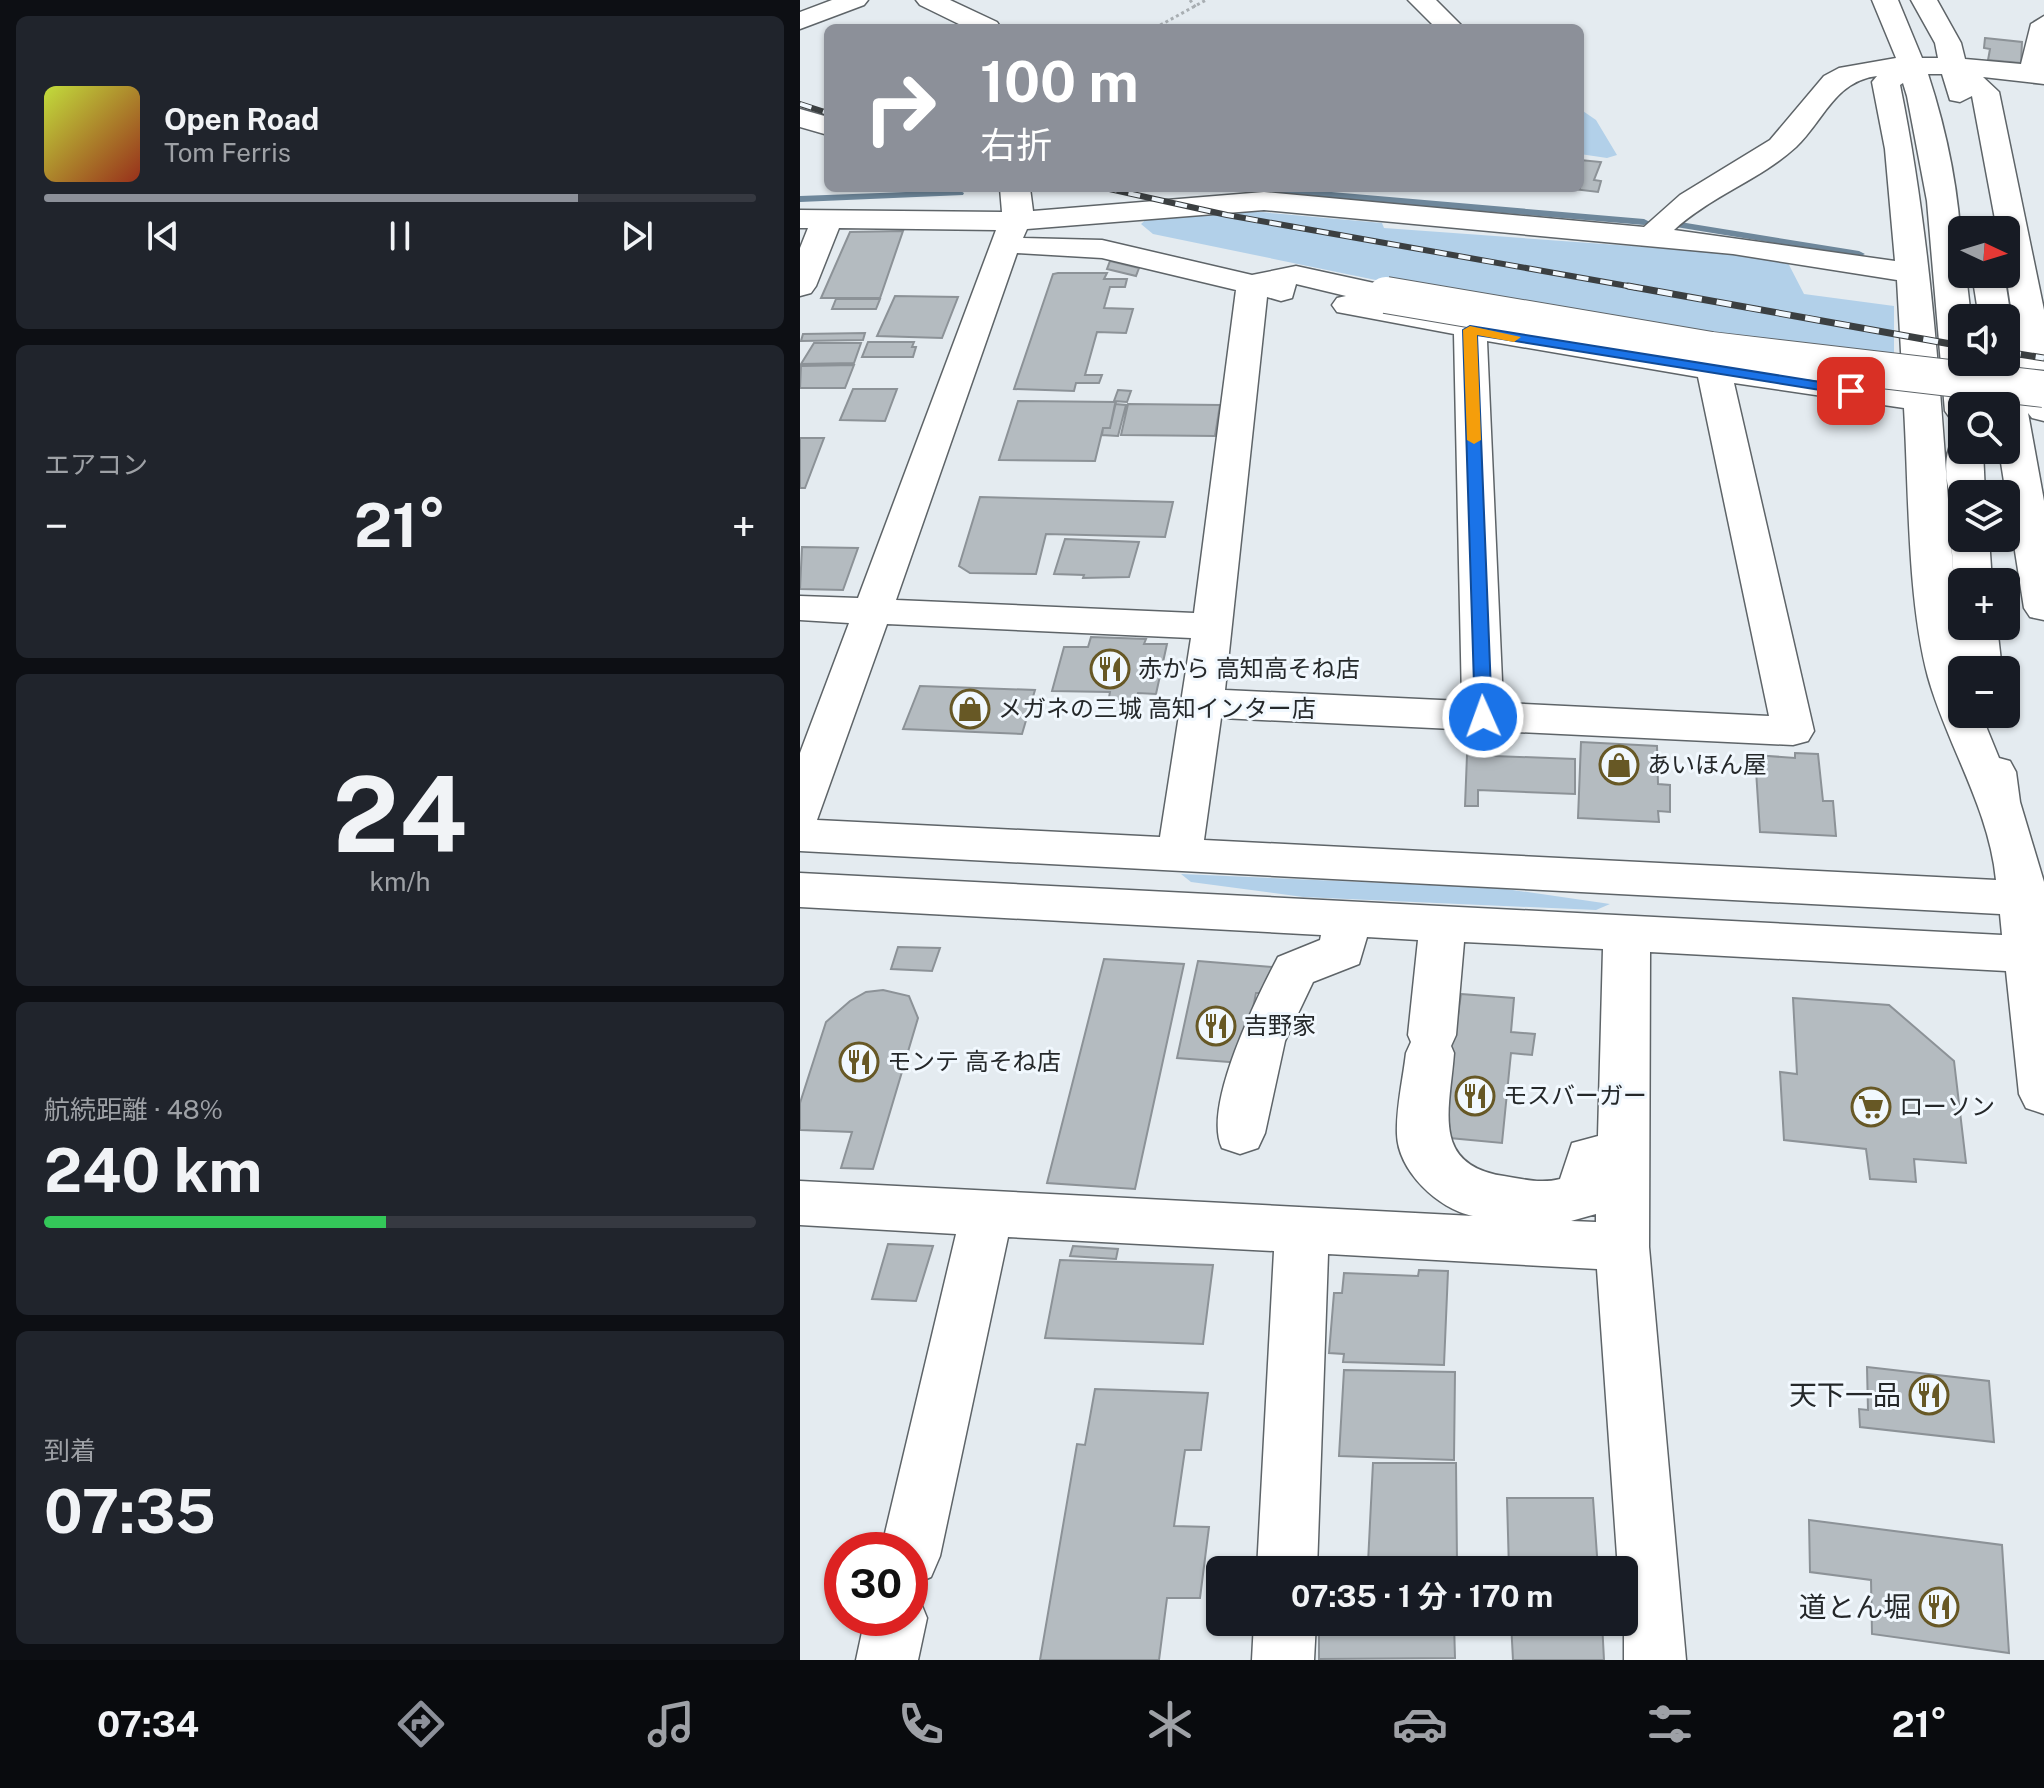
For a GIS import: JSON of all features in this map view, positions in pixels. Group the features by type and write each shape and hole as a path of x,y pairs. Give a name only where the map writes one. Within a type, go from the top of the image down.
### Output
{"street":[{"path":"800,21 855,0"},
{"path":"929,0 980,24"},
{"path":"1421,0 1447,24"},
{"path":"1885,0 1906,43 1925,114 1949,258 1960,392"},
{"path":"1924,0 1948,43 1955,68 1973,178"},
{"path":"1651,238 1666,218 1773,151 1807,121 1836,79 1868,66 1955,68 2038,75 2044,24"},
{"path":"1913,66 1886,82 1899,149 1912,273 1938,634 1946,678 1969,740 1998,802 2033,898 2044,1094"},
{"path":"1955,68 1985,92 2035,293 2044,411"},
{"path":"800,90 824,98"},
{"path":"800,117 824,126"},
{"path":"800,812 1011,218 1044,201 1047,192"},
{"path":"800,286 814,218 1011,218 1264,201 1733,245 1912,273"},
{"path":"1011,218 1102,249 1470,330 1714,371 1922,400"},
{"path":"1253,284 1296,275 1386,295 1711,350 2044,389"},
{"path":"1180,853 1203,703 1253,284"},
{"path":"1470,330 1483,717"},
{"path":"1203,703 1793,731 1714,371"},
{"path":"2004,376 2044,608"},
{"path":"800,608 1210,626"},
{"path":"1990,728 1998,802"},
{"path":"800,835 2033,898"},
{"path":"800,890 2036,955"},
{"path":"1240,1133 1261,1041 1295,970 1342,951 1347,920"},
{"path":"1442,926 1422,1137 1433,1164 1468,1193 1546,1205 1583,1196 1590,1158 1624,1157"},
{"path":"1627,933 1622,1247 1655,1660"},
{"path":"800,1203 1622,1247"},
{"path":"915,1532 987,1213"},
{"path":"1288,1556 1302,1230"},
{"path":"887,1660 892,1636"},
{"path":"1283,1660 1284,1636"}],"path":[{"path":"1190,0 1196,8"},
{"path":"1163,24 1206,0"}],"shaded area":[{"path":"1584,112 1596,120 1617,155 1607,158 1584,155"},
{"path":"1238,210 1382,223 1384,228 1728,253 1788,263 1804,294 1894,306 1894,361 1507,307 1153,234 1141,224 1149,217"},
{"path":"1181,874 1499,888 1610,904 1596,910 1303,897 1191,882"}],"building":[{"path":"1985,38 2022,42 2021,63 1988,60 1990,49 1984,48"},
{"path":"1584,160 1601,162 1594,180 1601,181 1598,192 1584,190"},
{"path":"903,231 880,298 821,298 850,232"},
{"path":"1110,261 1139,268 1136,276 1107,269"},
{"path":"1107,273 1104,279 1127,279 1125,287 1110,287 1104,308 1133,309 1126,333 1097,332 1085,375 1102,375 1099,383 1076,383 1074,391 1014,389 1053,274"},
{"path":"895,296 958,297 942,338 877,336"},
{"path":"836,299 880,299 876,309 832,309"},
{"path":"865,333 863,340 801,341 803,334"},
{"path":"868,342 914,342 912,347 916,347 913,357 862,357"},
{"path":"814,343 861,343 854,363 801,364"},
{"path":"854,365 845,388 800,388 801,366"},
{"path":"853,389 897,389 885,421 840,420"},
{"path":"1118,390 1131,391 1127,402 1114,401"},
{"path":"1018,401 1116,402 1110,428 1103,428 1095,461 999,460"},
{"path":"1115,404 1126,405 1118,436 1102,435 1103,428 1110,428"},
{"path":"1128,404 1220,405 1215,436 1121,435"},
{"path":"800,438 824,438 805,488 800,488"},
{"path":"980,497 1173,502 1165,537 1046,534 1036,574 970,573 959,566"},
{"path":"1065,539 1139,542 1129,577 1083,578 1084,575 1054,574"},
{"path":"802,547 858,548 843,590 800,589"},
{"name":"赤から 高知高そね店","path":"1091,637 1146,639 1144,644 1167,644 1156,694 1138,693 1136,703 1108,703 1110,692 1052,691 1064,647 1088,647"},
{"name":"メガネの三城 高知インター店","path":"920,686 1035,690 1022,734 903,729"},
{"name":"あいほん屋","path":"1581,742 1657,746 1658,784 1670,785 1670,812 1658,811 1659,822 1578,818"},
{"path":"1795,753 1818,754 1823,801 1833,801 1836,836 1760,832 1755,755 1795,758"},
{"path":"1467,755 1575,759 1575,794 1478,790 1478,806 1465,806"},
{"path":"898,947 940,948 932,971 891,969"},
{"path":"1104,959 1184,964 1135,1189 1047,1183"},
{"name":"吉野家","path":"1198,961 1273,967 1268,993 1256,993 1242,1063 1177,1058"},
{"name":"モンテ 高そね店","path":"883,990 909,996 918,1018 873,1169 841,1168 852,1132 800,1130 800,1103 826,1022 866,992"},
{"name":"モスバーガー","path":"1461,994 1514,998 1511,1032 1535,1034 1532,1055 1511,1053 1502,1143 1439,1137 1428,1034 1455,1037"},
{"name":"ローソン","path":"1793,998 1889,1005 1954,1061 1966,1163 1914,1159 1916,1182 1870,1179 1866,1149 1784,1140 1780,1072 1797,1074"},
{"path":"888,1244 933,1246 916,1301 872,1299"},
{"path":"1073,1246 1118,1249 1116,1259 1070,1256"},
{"path":"1060,1260 1213,1265 1203,1344 1045,1338"},
{"path":"1419,1270 1448,1271 1444,1365 1343,1362 1344,1354 1329,1353 1334,1293 1342,1293 1344,1273 1418,1276"},
{"name":"天下一品","path":"1867,1367 1989,1381 1994,1442 1860,1427 1859,1409 1868,1410"},
{"path":"1344,1370 1455,1372 1454,1460 1339,1456"},
{"path":"1095,1389 1208,1393 1201,1450 1185,1450 1174,1526 1209,1527 1200,1598 1167,1598 1159,1660 1040,1660 1077,1444 1085,1445"},
{"path":"1373,1463 1456,1463 1457,1556 1368,1556"},
{"path":"1507,1498 1593,1498 1597,1556 1509,1556"},
{"name":"道とん堀","path":"1809,1520 2002,1545 2009,1653 1872,1634 1871,1580 1810,1572"},
{"path":"1319,1636 1454,1636 1455,1658 1319,1659"},
{"path":"1512,1636 1603,1636 1604,1660 1513,1660"}],"waterway":[{"path":"1294,192 1644,222"},
{"path":"800,199 959,193"},
{"path":"1680,225 1859,254"}],"railway":[{"path":"800,104 824,112"},
{"path":"1123,192 1227,215 1639,288"},
{"path":"1628,286 1948,343"},
{"path":"2020,354 2044,358"}],"slow traffic":[{"path":"1474,440 1470,330 1514,337"}],"place":[{"name":"赤から 高知高そね店","path":"1110,669"},
{"name":"メガネの三城 高知インター店","path":"970,709"},
{"name":"あいほん屋","path":"1619,765"},
{"name":"吉野家","path":"1216,1026"},
{"name":"モンテ 高そね店","path":"859,1062"},
{"name":"モスバーガー","path":"1475,1096"},
{"name":"ローソン","path":"1871,1107"},
{"name":"天下一品","path":"1929,1395"},
{"name":"道とん堀","path":"1939,1607"}],"route":[{"path":"1483,717 1470,330 1851,391"}]}
